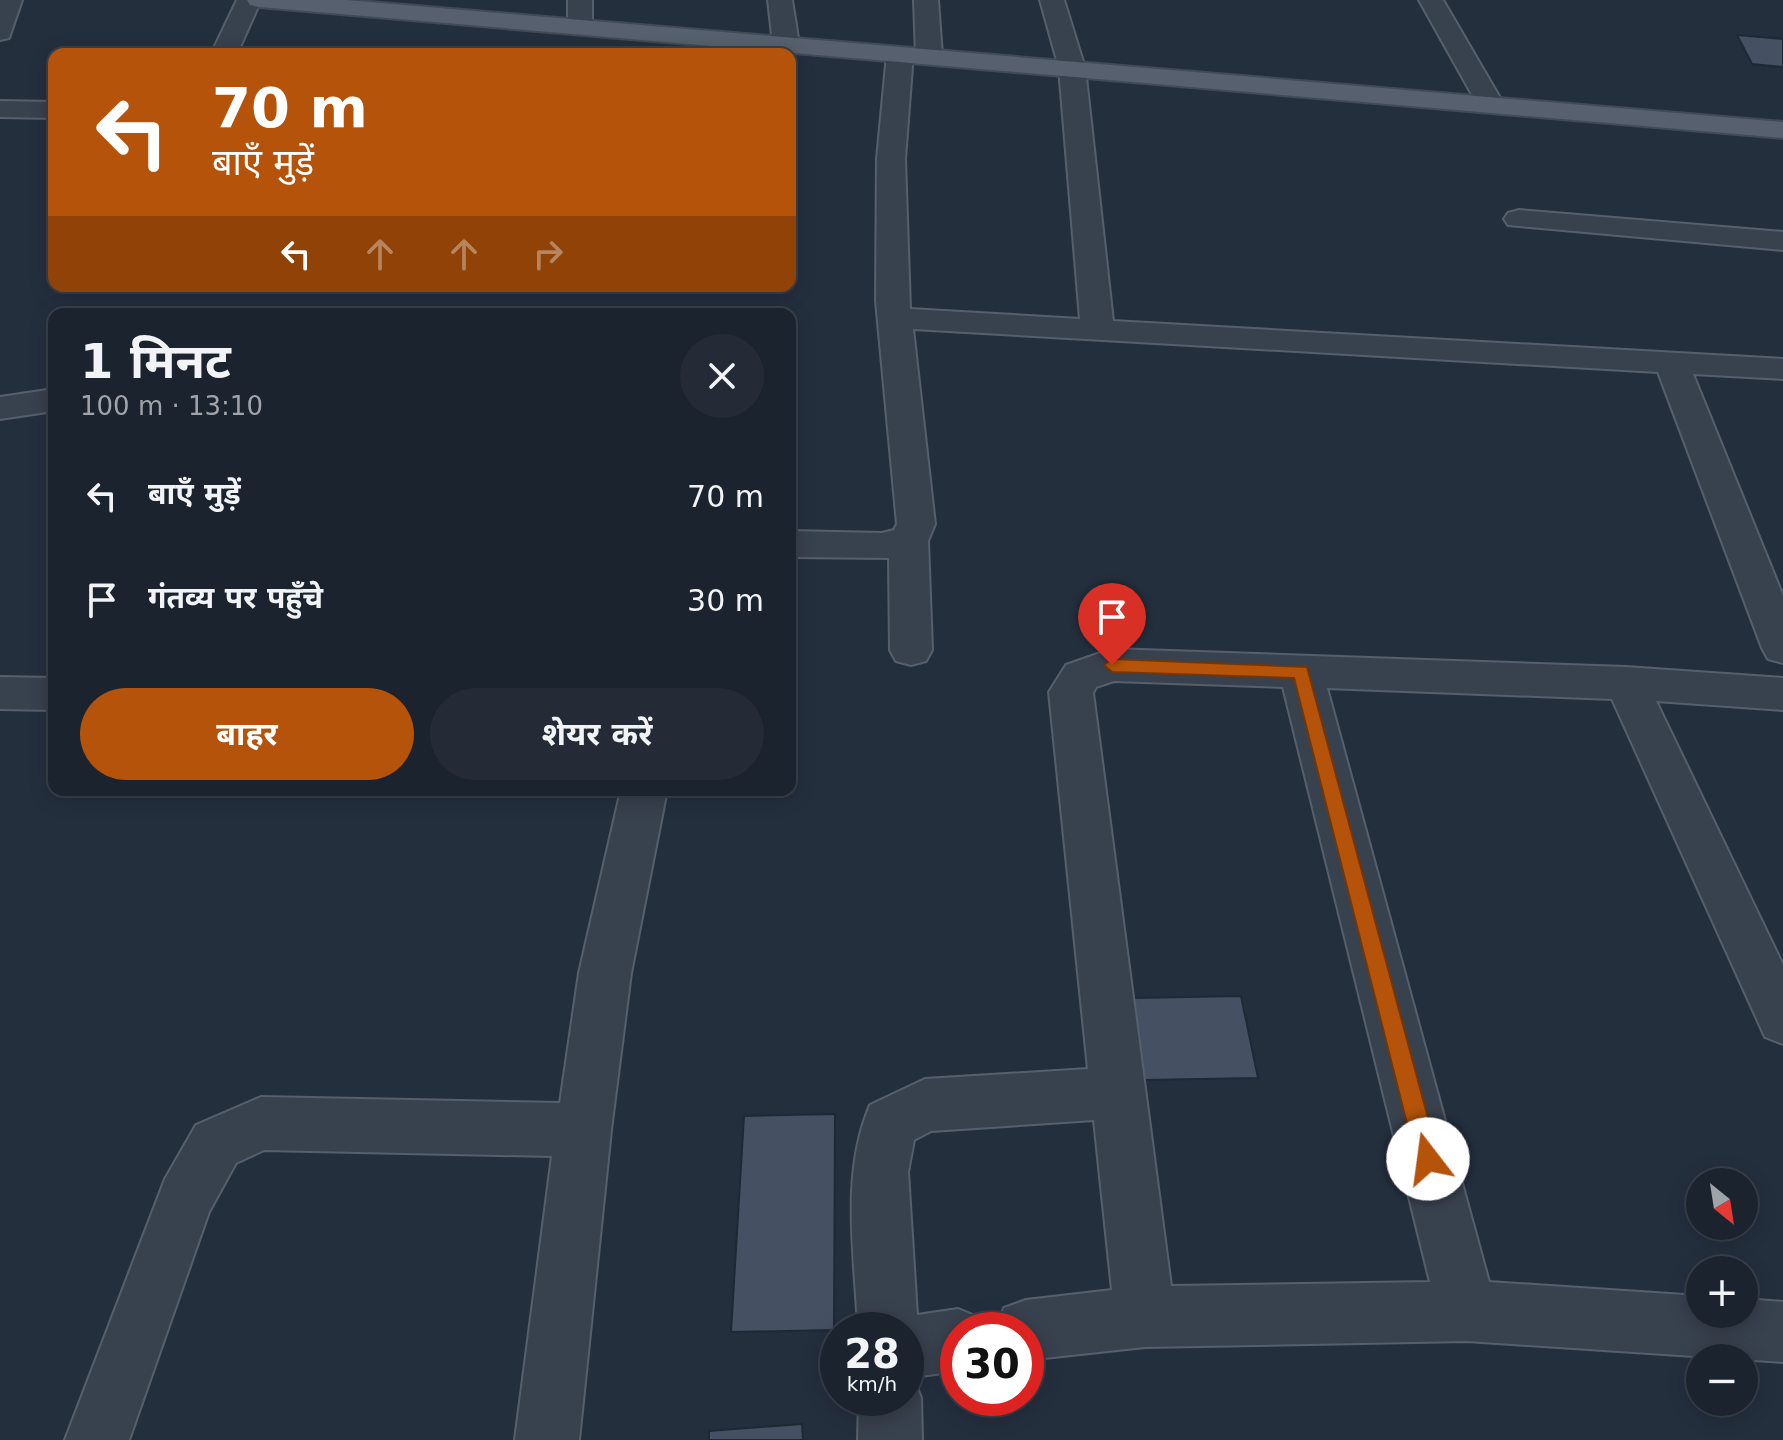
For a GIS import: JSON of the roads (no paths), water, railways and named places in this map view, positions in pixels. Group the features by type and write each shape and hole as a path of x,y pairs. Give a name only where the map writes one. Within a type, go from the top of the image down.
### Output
{"main road":[{"path":"259,0 1783,130"}],"street":[{"path":"0,33 10,0"},
{"path":"227,48 249,0"},
{"path":"580,0 580,27"},
{"path":"780,0 786,44"},
{"path":"911,650 908,541 916,524 892,301 891,159 926,0"},
{"path":"1052,0 1072,68 1097,328"},
{"path":"1431,0 1490,103"},
{"path":"3,116 48,111"},
{"path":"1519,219 1783,241"},
{"path":"895,318 1783,369"},
{"path":"1671,362 1783,648"},
{"path":"0,408 48,401"},
{"path":"796,544 882,546 908,541"},
{"path":"1145,1317 1071,692 1081,676 1112,665 1626,683 1783,694"},
{"path":"1301,672 1467,1311"},
{"path":"1626,683 1783,1020"},
{"path":"0,693 48,694"},
{"path":"547,1440 583,1130 605,973 643,796"},
{"path":"887,1312 880,1172 890,1124 925,1105 1118,1093"},
{"path":"97,1440 185,1199 216,1144 261,1123 583,1130"},
{"path":"1044,1328 1145,1317 1467,1311 1783,1332"},
{"path":"890,1416 890,1440"}]}
